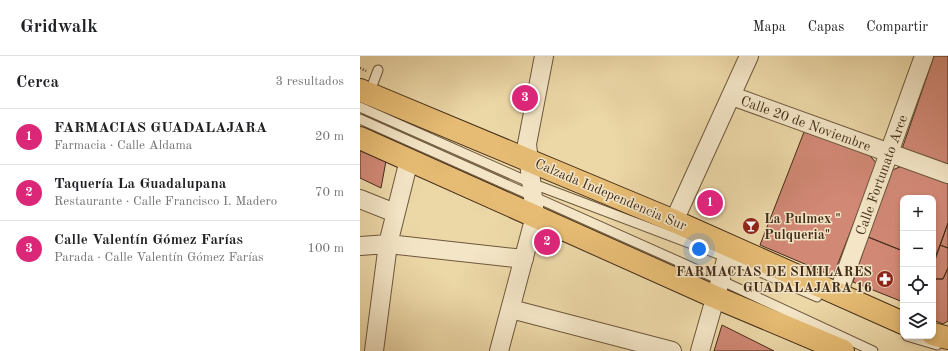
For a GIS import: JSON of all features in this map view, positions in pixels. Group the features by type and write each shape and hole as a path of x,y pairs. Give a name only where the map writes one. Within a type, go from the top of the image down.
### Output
{"main road":[{"name":"Calzada Independencia Sur","path":"363,97 528,160 674,221 728,252 900,329"},
{"path":"360,138 409,160 533,199 717,288 842,351"},
{"path":"936,335 948,338"}],"street":[{"path":"500,351 524,259 533,199 527,144 544,56"},
{"path":"674,221 749,56"},
{"name":"Calle Fortunato Arce","path":"832,297 889,153 924,56"},
{"name":"Calle 20 de Noviembre","path":"732,96 948,174"},
{"path":"374,351 388,244 394,213 409,160"},
{"path":"360,199 394,213"},
{"path":"360,246 388,244 524,259"},
{"path":"700,351 728,252"},
{"path":"511,309 672,351"}],"lane":[{"path":"378,70 363,97 533,199"},
{"path":"360,119 533,199 728,252"},
{"path":"717,288 873,351"},
{"path":"916,339 948,348"}],"building":[{"path":"934,56 948,56 948,164 902,149"},
{"path":"804,132 867,152 877,164 833,276 760,245"},
{"path":"360,149 386,161 381,188 360,178"},
{"path":"902,166 948,182 948,223 936,257 936,195 900,195 900,250 868,237 890,171"},
{"path":"948,223 948,248 940,245"},
{"path":"868,237 900,250 900,301 853,282"},
{"path":"940,245 948,248 948,268 943,279 936,279 936,255"},
{"path":"948,268 948,321 943,324 936,321 936,279 943,279"},
{"path":"722,325 774,351 714,351"}],"place":[{"name":"Calle Valentín Gómez Farías","path":"525,98"},
{"name":"FARMACIAS GUADALAJARA","path":"710,203"},
{"name":"La Pulmex \" Pulqueria\"","path":"751,226"},
{"name":"Taquería La Guadalupana","path":"547,242"},
{"name":"FARMACIAS DE SIMILARES GUADALAJARA 16","path":"885,279"}]}
